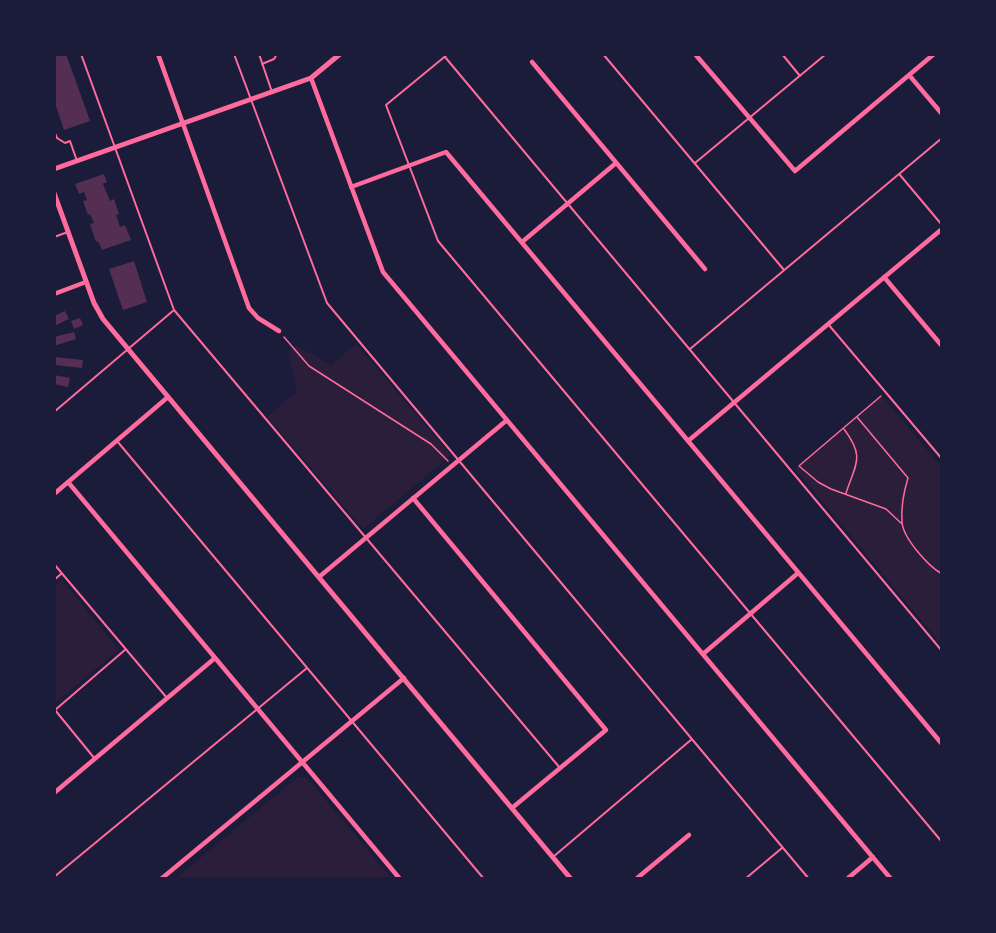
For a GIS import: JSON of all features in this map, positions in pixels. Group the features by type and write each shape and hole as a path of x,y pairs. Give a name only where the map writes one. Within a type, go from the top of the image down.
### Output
{"street":[{"path":"158,54 249,308 258,318 279,332"},
{"path":"54,169 311,78 340,54"},
{"path":"695,54 795,171 934,54"},
{"path":"532,62 705,269"},
{"path":"909,75 942,114"},
{"path":"311,78 382,272 891,879"},
{"path":"351,186 446,152 942,744"},
{"path":"522,242 616,164"},
{"path":"54,193 94,303 103,319 571,879"},
{"path":"688,441 942,227"},
{"path":"884,277 942,346"},
{"path":"54,294 86,282"},
{"path":"54,494 168,398"},
{"path":"319,577 507,420"},
{"path":"68,482 400,879"},
{"path":"413,498 606,730 512,808"},
{"path":"703,654 798,573"},
{"path":"54,793 215,658"},
{"path":"161,879 404,678"},
{"path":"636,879 689,835"},
{"path":"847,879 873,858"}],"lane":[{"path":"81,54 174,310 560,768"},
{"path":"234,54 327,303 809,879"},
{"path":"259,54 273,92"},
{"path":"262,64 274,59 277,54"},
{"path":"603,54 784,270"},
{"path":"782,54 800,76"},
{"path":"695,163 826,54"},
{"path":"942,651 446,55 386,105 438,241 942,842"},
{"path":"54,131 57,138 64,143 70,141 77,161"},
{"path":"690,349 942,138"},
{"path":"899,174 942,227"},
{"path":"54,237 68,232"},
{"path":"54,412 174,310"},
{"path":"828,324 942,459"},
{"path":"117,441 484,879"},
{"path":"54,564 167,698"},
{"path":"54,580 62,573"},
{"path":"95,759 54,710 126,650"},
{"path":"54,877 307,668"},
{"path":"553,857 692,740"},
{"path":"745,879 783,847"}],"path":[{"path":"279,332 309,366 432,444 453,465"},
{"path":"795,469 882,396"},
{"path":"857,417 908,478 902,524"},
{"path":"843,428 855,444 858,459 845,494"},
{"path":"799,466 818,482 886,509 902,524 917,552 933,569 942,574"}],"shaded area":[{"path":"356,344 451,455 363,529 267,417 297,391 288,352 296,345 331,365"},
{"path":"882,396 942,468 942,645 795,469"},
{"path":"62,580 119,650 55,703 54,587"},
{"path":"298,777 307,778 392,879 175,879"}],"building":[{"path":"54,54 66,54 90,121 64,130 54,100"},
{"path":"104,174 107,182 103,184 110,201 114,199 120,227 125,225 131,240 102,250 98,241 96,242 90,224 94,223 83,201 87,200 84,192 79,194 75,184"},
{"path":"134,261 147,302 123,310 109,269"},
{"path":"65,311 69,319 54,326 54,316"},
{"path":"80,318 83,325 74,329 71,321"},
{"path":"74,332 76,339 54,346 54,337"},
{"path":"55,357 83,360 82,368 55,365"},
{"path":"54,375 70,378 68,387 54,384"}]}
